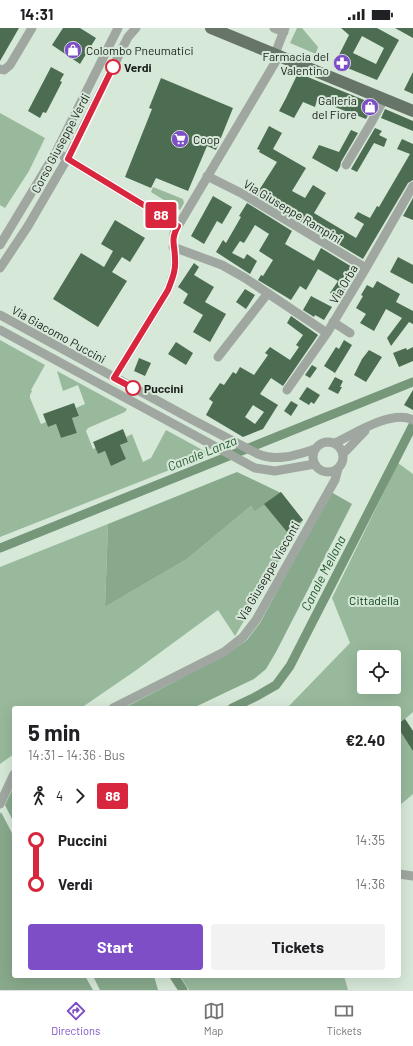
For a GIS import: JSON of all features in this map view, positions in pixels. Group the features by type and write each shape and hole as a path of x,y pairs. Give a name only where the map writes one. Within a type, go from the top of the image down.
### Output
{"main road":[{"path":"211,28 229,31 277,55 413,111"}],"street":[{"path":"0,68 4,70 10,65 32,28"},
{"name":"Corso Giuseppe Verdi","path":"0,245 56,152 118,28"},
{"name":"Corso Giuseppe Verdi","path":"0,268 28,226 68,159 128,37 136,28"},
{"path":"114,378 168,290 174,276 174,233 277,55 285,30 274,28"},
{"path":"346,165 384,99"},
{"path":"56,152 178,226"},
{"name":"Via Giuseppe Rampini","path":"207,176 248,197 366,268"},
{"name":"Via Orba","path":"287,390 327,333 413,186"},
{"path":"173,248 222,265 245,278 327,333"},
{"path":"218,357 268,293"},
{"name":"Via Giacomo Puccini","path":"0,315 114,378 258,454 266,457 283,458 315,450"},
{"path":"333,322 350,333"},
{"name":"Via Giacomo Puccini","path":"0,330 184,431 255,468 275,471 315,464"},
{"path":"335,443 342,449 342,463 338,469 329,472 320,470 315,464 314,454 318,446 326,442 335,443 383,420 393,417 412,419"},
{"path":"184,431 191,419"},
{"path":"343,454 372,425"},
{"name":"Via Giuseppe Visconti","path":"117,706 224,652 243,637 256,620 328,493 335,480 338,469"},
{"path":"324,471 328,481 328,493"},
{"path":"0,804 12,778"},
{"path":"401,874 413,876"}],"green space":[{"path":"297,28 302,28 318,47 316,54 290,43"},
{"path":"0,113 45,138 29,171 5,208 0,205"},
{"path":"153,187 183,199 184,203 180,210 151,192"},
{"path":"0,340 45,365 31,390 30,398 41,424 46,422 48,427 56,424 61,438 77,433 72,418 79,416 76,408 85,404 78,385 63,391 57,371 127,409 125,412 88,428 86,431 93,449 96,448 98,454 105,451 111,465 126,459 120,445 128,442 126,437 132,434 143,462 151,458 166,430 210,454 0,537"},
{"name":"Cittadella","path":"398,463 413,474 413,712 405,719 413,731 413,794 401,804 401,706 289,706 350,643 332,598"},
{"path":"237,472 281,493 255,511 251,506 187,559 105,607 108,524"},
{"path":"331,492 352,504 266,669 254,679 197,706 128,706 226,655 247,640 260,623"},
{"path":"281,493 303,520 235,636 218,610 135,671 84,706 12,706 12,755 0,764 0,567 108,524 105,607 187,559 251,506 255,510"},
{"path":"12,790 12,819 5,805"},
{"path":"1,812 12,833 12,978 86,978 93,990 0,990"},
{"path":"94,978 155,978 158,990 100,990"},
{"path":"181,978 345,978 348,990 189,990"}],"building":[{"path":"0,28 19,28 0,61"},
{"name":"Colombo Pneumatici","path":"63,28 80,28 96,38 80,64 52,45"},
{"path":"341,28 377,28 399,40 377,80 335,63 349,35","holes":["362,36 384,48 376,64 353,53"]},
{"path":"395,28 413,28 413,38"},
{"path":"51,67 64,74 60,81 62,82 46,113 43,112 40,118 28,111"},
{"path":"413,72 413,94 404,90"},
{"path":"298,73 374,104 366,119 317,100 315,107 303,102 294,118 279,111"},
{"name":"Coop","path":"161,78 233,108 216,150 207,146 188,191 156,178 151,188 125,177 152,109 149,108"},
{"path":"385,109 413,121 413,131 381,118"},
{"path":"269,126 282,133 273,149 306,168 292,191 305,198 313,185 326,193 314,213 356,238 364,224 354,218 358,212 370,218 377,206 379,207 410,154 397,149 402,139 413,144 413,180 408,183 363,259 256,195 277,162 259,152 260,150 257,149"},
{"path":"375,128 382,131 379,135 387,139 384,147 374,143 357,172 351,169"},
{"path":"351,130 358,133 341,162 337,172 312,158 319,145 339,152"},
{"path":"213,196 232,207 222,224 217,221 204,244 191,236"},
{"path":"413,198 413,220 403,216"},
{"path":"247,203 292,231 285,244 314,261 321,248 357,270 340,298 330,293 338,281 318,269 306,290 300,286 291,300 258,280 261,275 263,276 273,260 259,251 269,234 255,225 244,243 240,241 232,253 244,259 247,254 257,261 250,274 216,252 223,240 226,243"},
{"path":"115,220 145,238 130,262 122,257 112,272 127,281 98,327 53,299 81,253 104,267 113,251 101,244"},
{"path":"398,257 413,265 413,284 390,272"},
{"path":"194,263 199,267 194,275 214,287 205,302 226,314 210,342 193,332 203,315 183,303 188,294 178,287"},
{"path":"377,281 400,294 396,302 413,311 413,324 409,322 391,346 387,338 402,318 386,309 374,331 360,323 366,314 356,308 367,285 373,288"},
{"path":"245,289 255,295 246,309 236,302"},
{"path":"311,296 332,307 324,320 315,315 314,317 303,310"},
{"path":"291,316 318,335 283,386 271,378 260,394 278,405 263,429 243,437 206,415 213,402 209,399 220,383 224,385 233,372 236,374 240,367 254,375 268,355 265,353 270,347 290,360 299,347 296,345 303,335 287,323","holes":["253,405 264,412 255,424 245,417"]},
{"path":"344,340 352,345 335,373 324,366 336,347 339,349"},
{"path":"176,342 193,353 186,365 168,354"},
{"path":"413,347 413,361 399,367 393,353"},
{"path":"369,350 382,357 366,382 354,375 362,359"},
{"path":"139,358 151,363 145,376 134,371"},
{"path":"312,365 317,368 310,378 305,375"},
{"path":"335,377 343,381 340,387 342,387 338,394 328,389"},
{"path":"307,387 320,395 314,404 311,402 309,405 299,399"},
{"path":"413,390 413,410 404,405"},
{"path":"291,401 298,405 291,416 284,411"},
{"path":"74,403 79,416 72,418 77,433 61,438 56,424 48,427 43,414"},
{"path":"123,429 128,442 120,445 126,459 111,466 105,451 98,454 93,442"},
{"path":"281,492 303,520 287,532 264,504"},
{"path":"405,719 413,731 413,751 401,732 401,722"}],"waterway":[{"name":"Canale Lanza","path":"0,548 413,382"},
{"name":"Canale Mellana","path":"236,706 276,685 290,666 413,425"},
{"name":"Canale Mellana","path":"175,978 183,990"}],"bus line":[{"name":"88","path":"113,67 68,159 178,226 174,233 173,241 175,258 174,276 168,290 114,378 133,388"}],"place":[{"name":"Colombo Pneumatici","path":"73,50"},
{"name":"Farmacia del Valentino","path":"342,63"},
{"name":"Verdi","path":"113,67"},
{"name":"Galleria del Fiore","path":"370,107"},
{"name":"Coop","path":"180,139"},
{"name":"Puccini","path":"133,388"}]}
